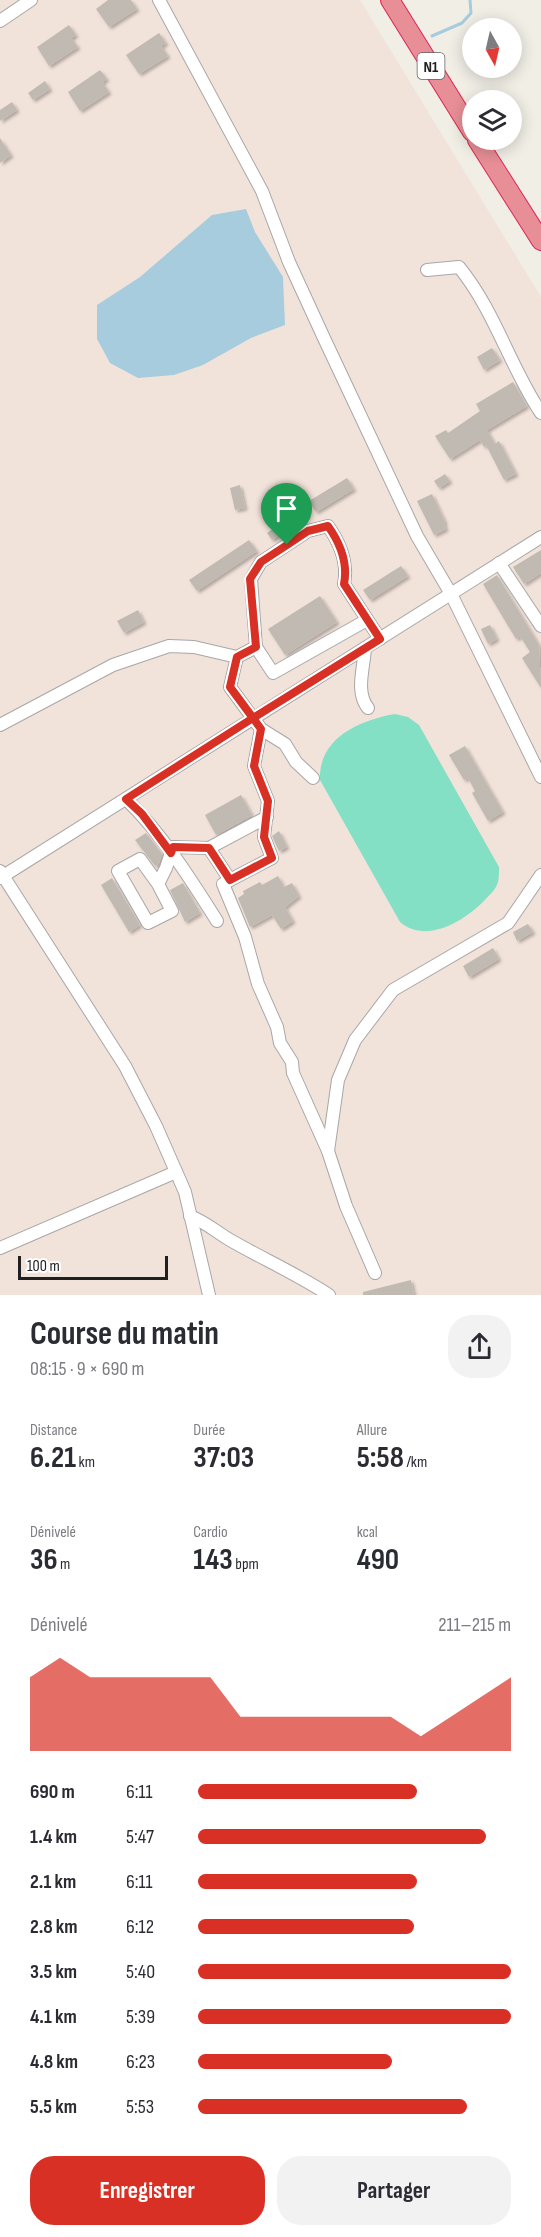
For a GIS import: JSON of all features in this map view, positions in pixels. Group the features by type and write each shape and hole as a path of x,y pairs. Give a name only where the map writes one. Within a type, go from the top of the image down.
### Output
{"highway":[{"name":"N1","path":"390,0 462,116"},
{"path":"483,150 541,241"}],"lane":[{"path":"0,21 32,0"},
{"path":"159,0 262,191 289,262 322,336 417,536 451,594 541,777"},
{"path":"428,270 459,267 468,278 492,318 521,381 541,413"},
{"path":"367,620 273,673 256,647 250,579 261,562 308,531 328,526 341,553 346,572 344,584 380,639"},
{"path":"209,1295 185,1192 156,1126 124,1066 1,875 126,799 541,537"},
{"path":"499,563 541,626"},
{"path":"0,725 113,665 169,646 194,647 237,657 256,647"},
{"path":"365,648 361,699 368,708"},
{"path":"237,657 230,687 261,729 285,744 296,762 313,778"},
{"path":"261,729 254,766 268,801 264,837 272,858 223,884 245,938 258,984 277,1028 280,1043 292,1062 293,1073 328,1151 346,1206 375,1272"},
{"path":"126,799 142,814 217,921"},
{"path":"158,884 173,847 209,848 267,817"},
{"path":"209,848 230,880"},
{"path":"140,859 158,884 172,911 148,923 118,872 140,859"},
{"path":"328,1151 338,1080 355,1040 393,990 508,923 541,875"},
{"path":"0,1248 176,1172"},
{"path":"190,1216 209,1224 228,1238 302,1277 329,1295"}],"shaded area":[{"path":"0,0 360,0 541,297 541,1295 0,1295"}],"green space":[{"path":"395,714 408,717 419,725 499,867 497,885 484,901 455,923 432,931 410,928 400,922 320,780 321,765 334,742 355,726"}],"water":[{"path":"246,209 255,232 283,277 285,325 251,338 203,365 174,375 138,378 110,363 97,339 97,305 140,277 212,215"}],"building":[{"path":"108,0 131,0 137,9 109,27 96,9"},
{"path":"69,25 76,35 71,38 78,47 49,66 37,47"},
{"path":"159,33 166,43 161,46 168,56 139,74 126,55"},
{"path":"100,70 107,79 102,82 109,92 80,111 68,92"},
{"path":"45,81 50,89 33,100 28,93"},
{"path":"12,102 17,110 0,121 0,110"},
{"path":"0,138 11,155 0,163"},
{"path":"492,348 500,360 484,370 477,357"},
{"path":"513,382 527,406 487,430 495,444 499,441 516,474 504,480 486,445 484,447 480,440 450,459 435,436 446,430 448,433 480,411 476,404"},
{"path":"445,474 450,481 439,488 434,481"},
{"path":"347,478 354,489 316,512 309,501"},
{"path":"240,485 245,508 235,510 230,488"},
{"path":"432,494 446,529 434,535 417,501"},
{"path":"274,528 279,535 272,540 267,533"},
{"path":"249,540 257,551 197,591 189,580"},
{"path":"541,550 541,573 524,584 513,567"},
{"path":"401,566 408,576 370,600 363,590"},
{"path":"497,575 539,645 541,688 522,658 530,652 520,636 516,639 483,584"},
{"path":"320,596 337,622 285,655 268,629"},
{"path":"138,610 144,622 124,633 117,621"},
{"path":"490,625 497,639 488,644 481,629"},
{"path":"465,746 503,812 488,821 472,793 475,791 468,778 464,780 449,755"},
{"path":"241,795 252,815 216,835 205,815"},
{"path":"279,831 287,847 279,851 272,836"},
{"path":"146,833 162,854 159,863 155,866 135,840"},
{"path":"278,876 284,887 292,883 299,896 285,907 293,921 281,929 272,915 250,927 238,898 244,894 243,891 260,882 262,885"},
{"path":"112,878 140,925 129,932 101,885"},
{"path":"183,883 200,913 185,922 170,890"},
{"path":"528,924 533,932 517,941 513,932"},
{"path":"493,948 499,959 469,977 463,966"},
{"path":"411,1280 414,1295 363,1295 363,1292"}],"waterway":[{"path":"432,36 462,23 471,13 470,0"}],"route":[{"path":"287,545 261,562 250,579 256,647 237,657 230,687 253,718 126,799 142,814 171,853 173,847 209,848 230,880 272,858 264,837 268,801 254,766 261,729 253,718 380,639 344,584 346,572 341,553 328,526 308,531 287,545"}]}
